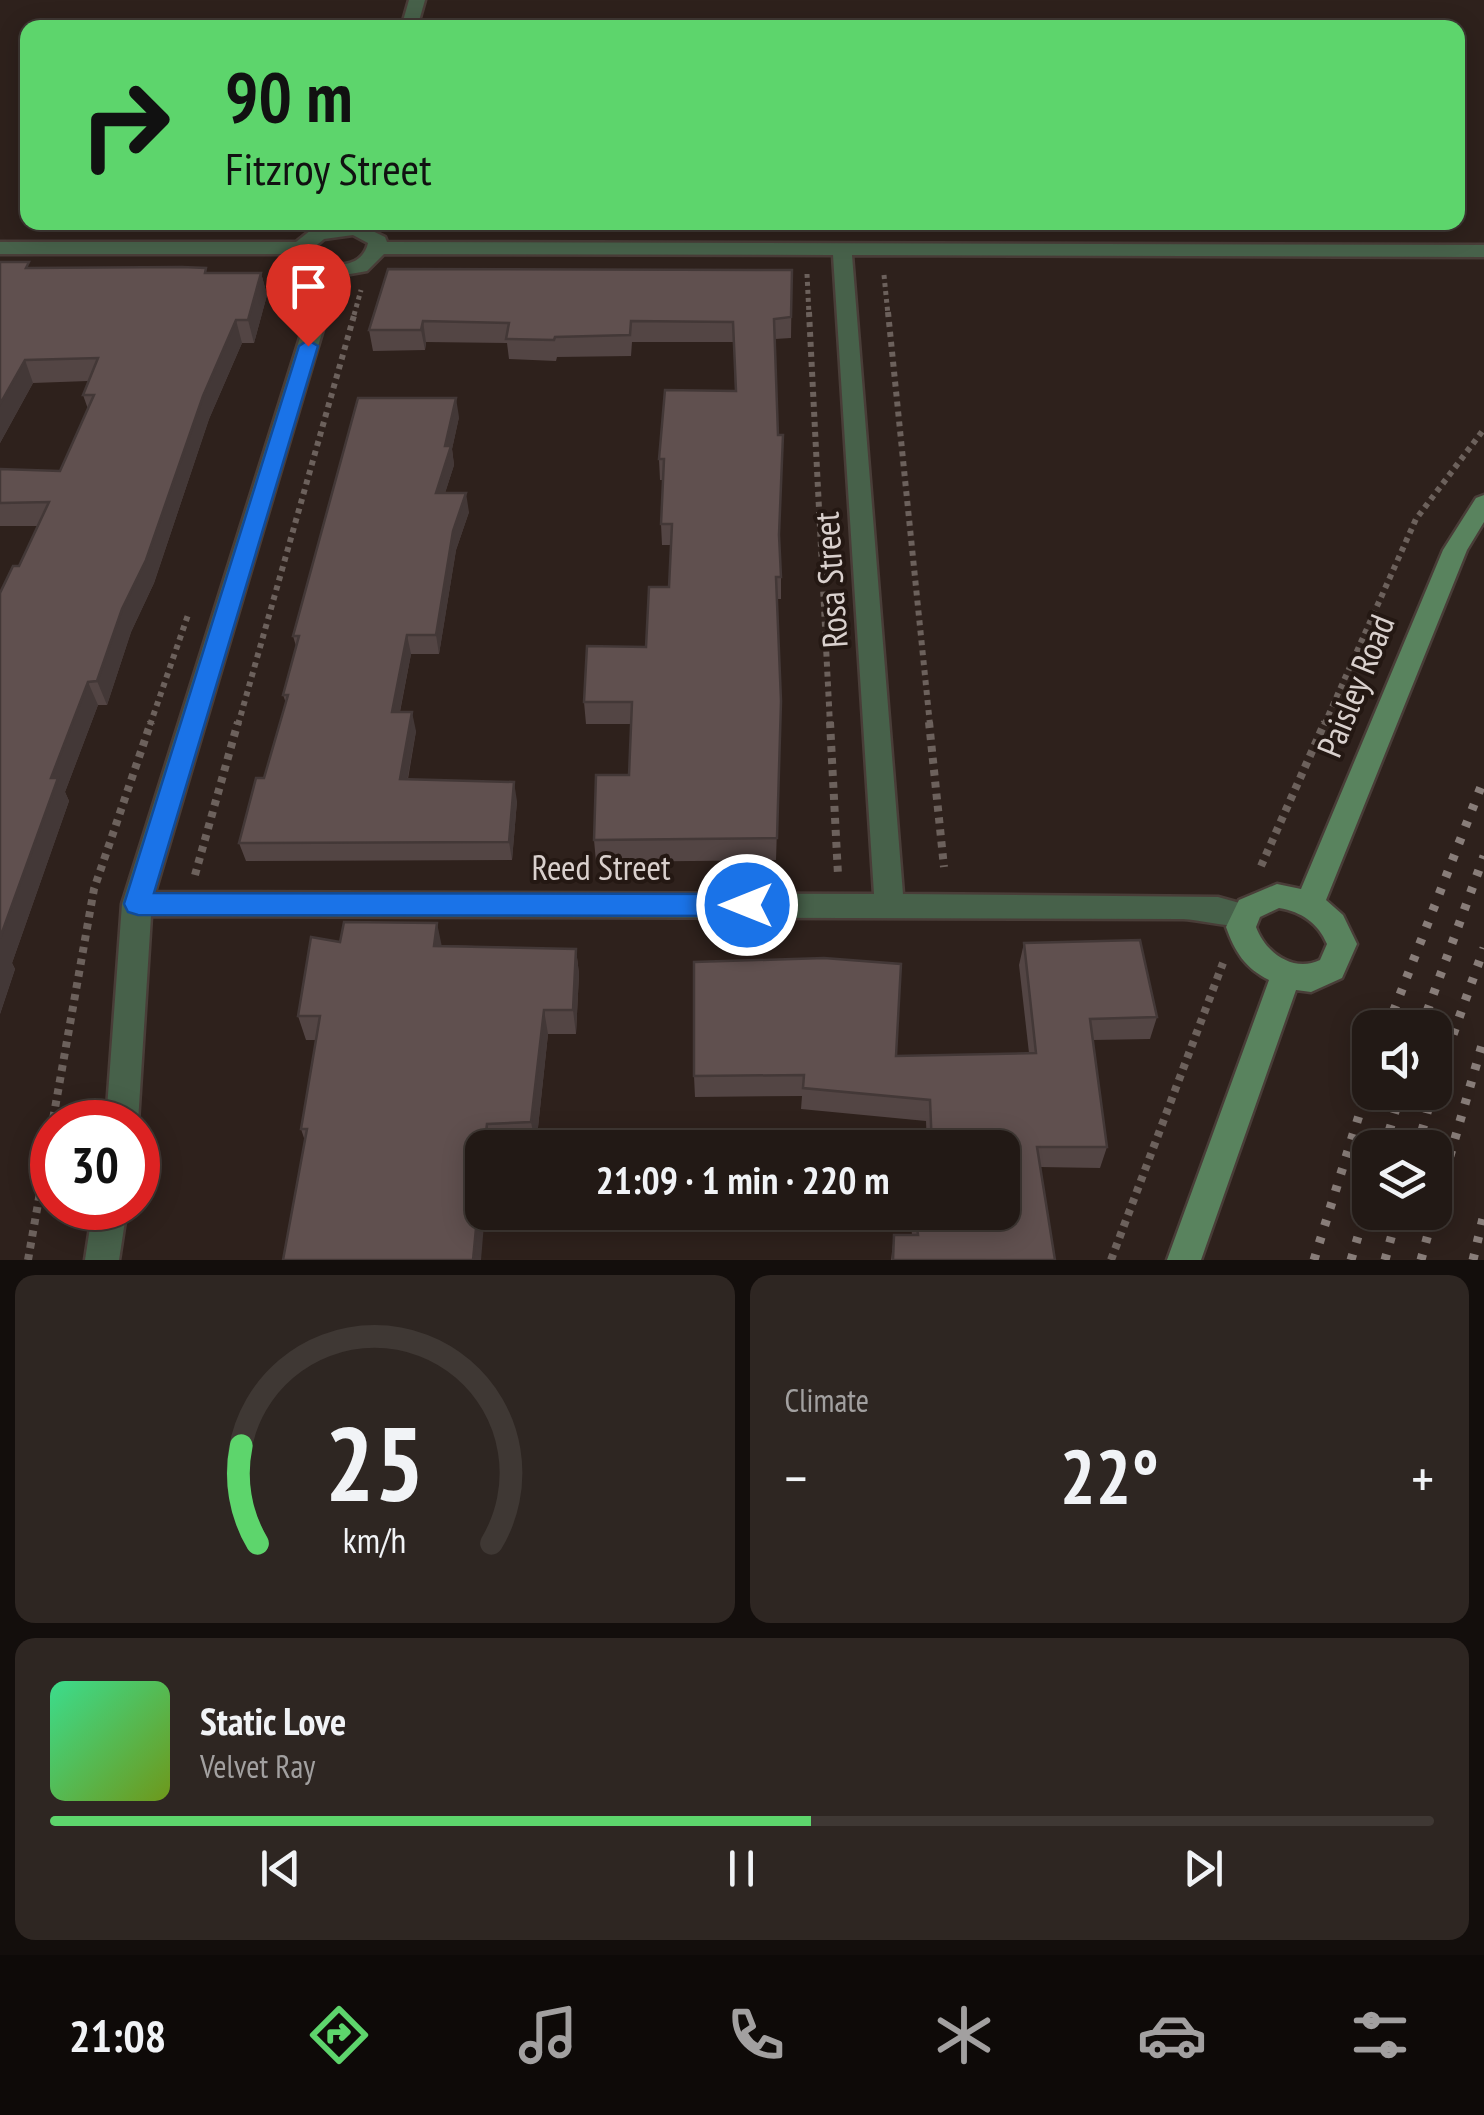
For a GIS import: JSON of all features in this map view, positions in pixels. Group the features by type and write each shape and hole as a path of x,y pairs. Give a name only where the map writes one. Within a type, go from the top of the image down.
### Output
{"main road":[{"name":"Paisley Road","path":"1310,903 1455,550 1484,503"},
{"path":"1277,896 1310,903 1332,921 1342,944 1336,965 1314,977 1286,976 1272,970 1249,951 1236,914 1277,896"},
{"path":"1184,1260 1286,976"}],"street":[{"path":"0,248 301,248 318,234 332,230"},
{"path":"357,230 374,236 379,248"},
{"path":"301,248 300,255 309,266 331,271 368,262 379,248"},
{"path":"379,248 1484,251"},
{"name":"Rosa Street","path":"842,251 889,905"},
{"path":"124,1100 138,904 331,271"},
{"name":"Reed Street","path":"138,904 1183,907 1236,914"},
{"path":"102,1260 107,1230"}],"path":[{"path":"806,274 838,875"},
{"path":"884,274 944,868"},
{"path":"195,876 366,275"},
{"path":"1111,1260 1224,960 1236,914 1236,876 1254,873 1265,863 1416,519 1484,429"}],"building":[{"path":"0,262 29,262 26,268 182,267 206,268 205,273 261,273 248,320 236,320 203,396 146,560 122,609 97,681 88,682 51,778 58,778 0,938 0,593 13,566 19,566 49,502 0,503 0,469 60,471 94,395 83,395 98,358 25,360 0,404"},
{"path":"388,269 792,270 791,317 774,319 778,435 783,435 781,577 776,577 781,701 777,838 594,840 596,775 629,775 632,702 584,702 587,646 646,647 649,587 669,587 672,524 661,524 664,459 659,459 665,390 736,391 733,322 631,321 630,335 554,340 506,339 509,323 423,321 421,330 369,330"},
{"path":"358,398 456,398 445,446 451,446 436,493 466,493 453,531 436,635 407,635 392,712 412,712 400,779 514,782 509,842 239,843 256,778 264,778 288,695 283,695 299,636 293,636"},
{"path":"344,922 437,923 434,946 576,949 573,1010 544,1010 531,1122 487,1124 486,1130 465,1130 465,1230 476,1230 473,1260 283,1260 307,1129 301,1129 320,1016 298,1016 311,937 340,942"},
{"path":"1140,940 1157,1017 1090,1019 1107,1147 1037,1147 1055,1260 893,1260 894,1235 918,1235 917,1230 1020,1230 1020,1130 931,1130 930,1100 803,1088 804,1075 694,1076 694,962 824,958 901,964 896,1056 1036,1053 1024,943"}],"railway":[{"path":"1394,1010 1484,779"},
{"path":"1428,1010 1484,856"},
{"path":"1452,1037 1484,948"},
{"path":"1452,1149 1484,1038"},
{"path":"1314,1260 1361,1110"},
{"path":"1389,1130 1396,1110"},
{"path":"1422,1130 1428,1110"},
{"path":"1473,1260 1484,1214"},
{"path":"1351,1260 1360,1230"},
{"path":"1385,1260 1393,1230"},
{"path":"1421,1260 1429,1230"}],"route":[{"path":"308,346 138,904 747,905"}]}
